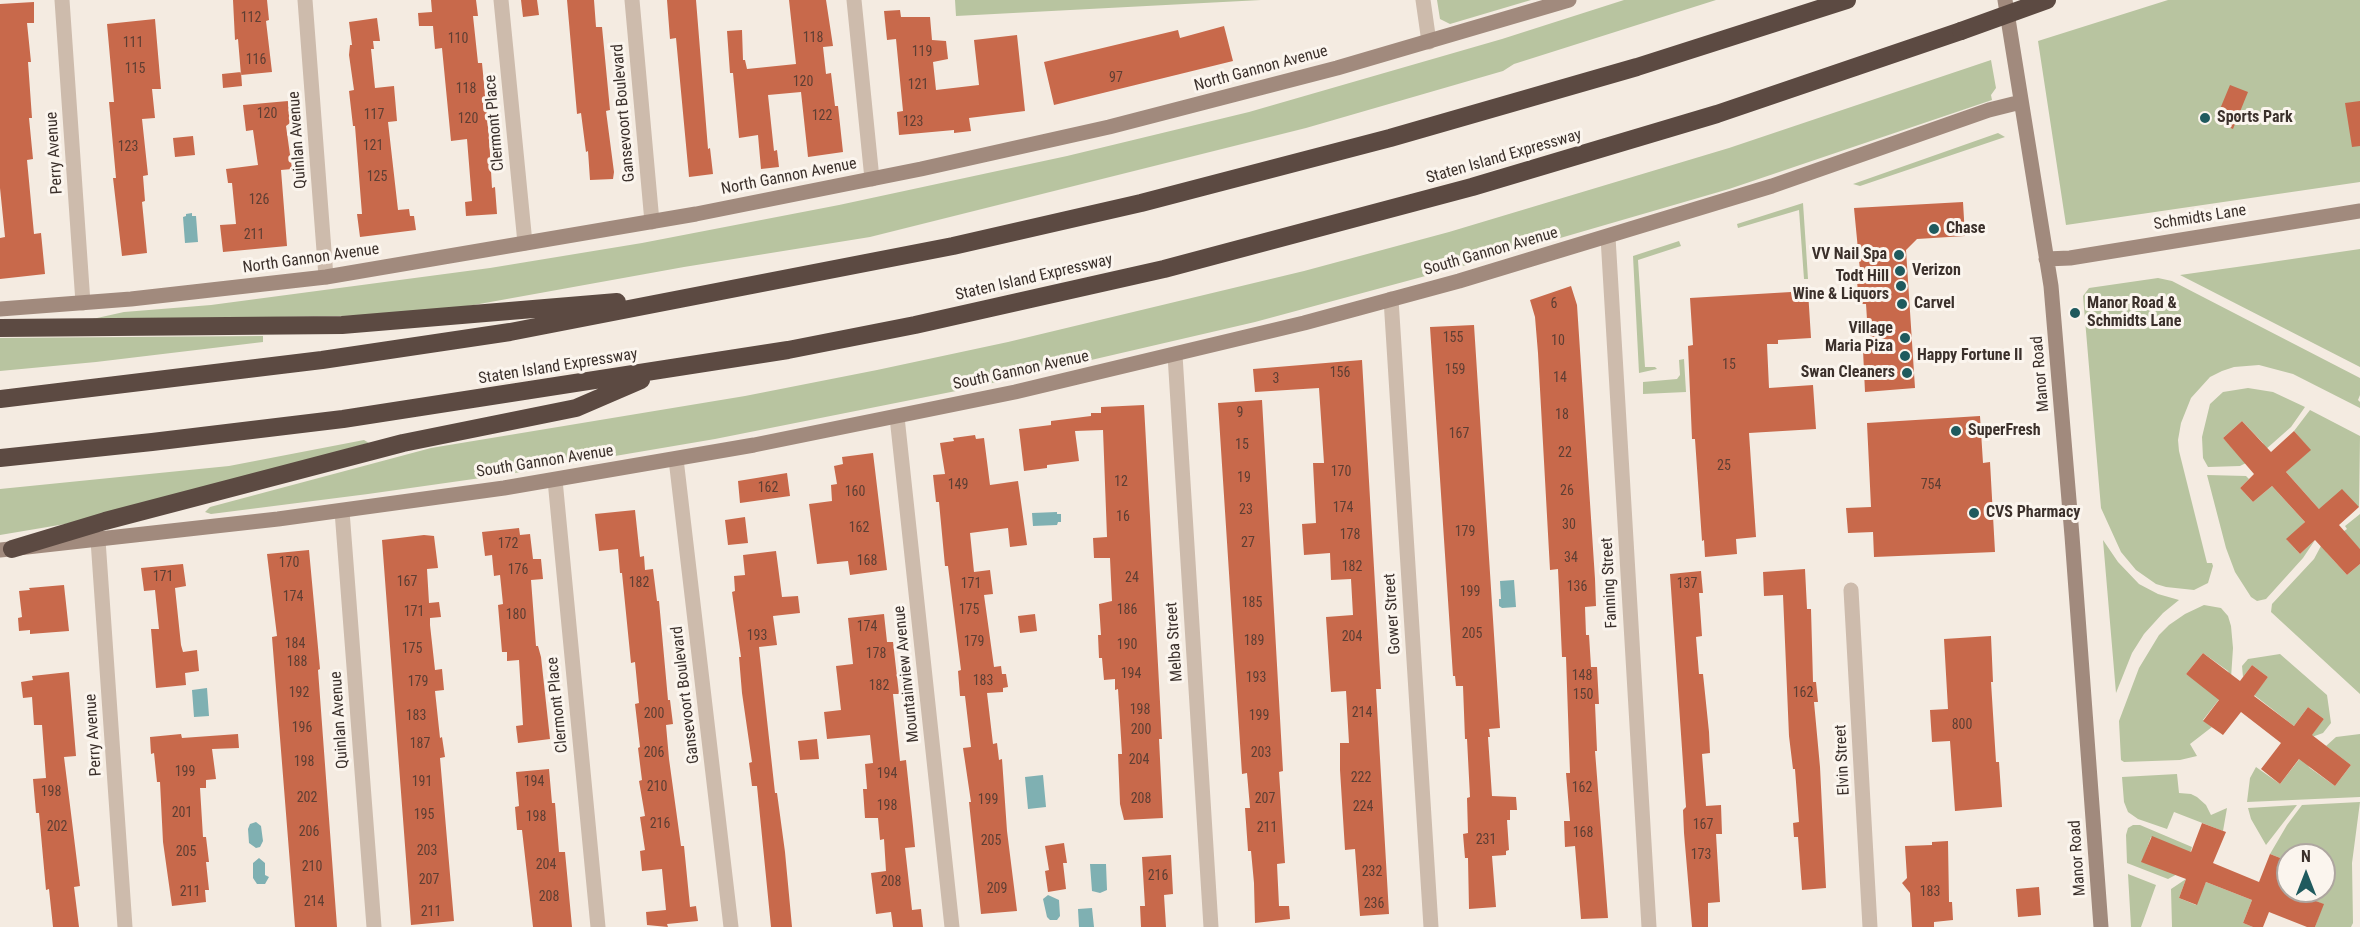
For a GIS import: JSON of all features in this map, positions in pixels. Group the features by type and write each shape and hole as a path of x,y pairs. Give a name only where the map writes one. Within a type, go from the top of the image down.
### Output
{"highway":[{"path":"0,399 385,352 510,332 953,246 1203,187 1515,104 1848,0"},
{"name":"Staten Island Expressway","path":"0,458 322,422 660,371 788,350 915,325 1164,269 1472,188 1777,94 2047,0"},
{"path":"0,328 342,325 426,319 502,310 700,296"},
{"path":"6,550 105,521 403,443 576,408 660,371"}],"street":[{"name":"Perry Avenue","path":"62,0 83,303"},
{"name":"Quinlan Avenue","path":"305,0 326,277"},
{"name":"Clermont Place","path":"501,0 525,243"},
{"name":"Gansevoort Boulevard","path":"632,0 651,222"},
{"path":"854,0 872,179"},
{"path":"1423,0 1429,42"},
{"name":"North Gannon Avenue","path":"0,309 83,303 326,277 651,222 872,179 1109,127 1267,87 1569,0"},
{"name":"Manor Road","path":"2005,0 2046,259 2063,423 2101,927"},
{"name":"South Gannon Avenue","path":"6,550 342,511 555,480 897,417 1175,355 1391,299 1608,237 1801,177 1989,110 2021,102"},
{"name":"Schmidts Lane","path":"2046,259 2070,258 2360,211"},
{"name":"Fanning Street","path":"1608,237 1649,927"},
{"name":"Gower Street","path":"1391,299 1431,927"},
{"name":"Melba Street","path":"1175,355 1211,927"},
{"name":"Mountainview Avenue","path":"897,417 952,927"},
{"name":"Gansevoort Boulevard","path":"676,459 731,927"},
{"name":"Clermont Place","path":"555,480 598,927"},
{"name":"Quinlan Avenue","path":"342,511 374,927"},
{"name":"Perry Avenue","path":"98,540 126,927"},
{"name":"Elvin Street","path":"1851,590 1870,927"}],"green space":[{"path":"955,0 1261,0 956,16"},
{"path":"1437,0 1531,0 1450,24 1440,19"},
{"path":"1624,0 1716,0 1514,64 1503,71 1306,128 870,237 684,267 435,312 400,315 88,320 124,312 211,305 490,268 642,243 839,205 1067,156 1249,112 1502,39"},
{"name":"Sports Park","path":"2168,0 2360,0 2360,182 2066,225 2038,41"},
{"path":"1991,60 1996,88 1991,95 1992,100 1729,189 1481,261 1255,322 966,389 715,439 509,474 211,514 205,512 210,507 431,448 745,396 877,370 1008,342 1304,271 1449,232 1729,148"},
{"path":"1998,133 2005,137 1860,186 1853,184"},
{"path":"1803,203 1808,279 1804,279 1799,210 1738,228 1737,224"},
{"path":"1679,241 1681,246 1638,260 1645,367 1657,369 1639,373 1633,256"},
{"path":"2360,249 2360,367 2180,275 2258,264"},
{"path":"2158,278 2172,281 2360,378 2358,400 2360,408 2293,374 2259,365 2234,367 2222,371 2210,377 2191,398 2181,423 2179,451 2207,563 2212,563 2213,566 2208,583 2194,590 2156,584 2136,570 2121,552 2101,508 2083,296 2089,288"},
{"path":"263,336 263,342 0,371 0,338"},
{"path":"1684,359 1686,392 1643,394 1643,382 1677,379 1680,375 1679,360"},
{"path":"2248,388 2273,392 2305,407 2291,427 2265,450 2263,443 2242,421 2223,438 2246,463 2240,466 2208,467 2203,458 2202,437 2210,404 2223,392"},
{"path":"2310,410 2360,436 2359,507 2319,509 2286,472 2310,450 2294,431"},
{"path":"364,440 369,443 83,521 0,535 0,489 229,466"},
{"path":"2207,475 2246,476 2249,479 2240,488 2253,502 2272,486 2305,522 2287,540 2300,554 2315,540 2303,558 2266,599 2257,601 2251,597 2235,572 2226,548"},
{"path":"2360,514 2360,549 2341,533 2347,529 2345,526"},
{"path":"2103,540 2118,562 2139,584 2158,594 2179,600 2163,613 2144,634 2132,653 2116,693"},
{"path":"2322,544 2347,575 2360,564 2360,694 2271,612 2272,604 2314,559"},
{"path":"2204,605 2221,608 2228,616 2233,648 2231,678 2228,671 2203,653 2186,674 2221,697 2203,720 2212,727 2190,744 2197,756 2180,760 2124,762 2121,760 2119,721 2139,668 2159,635 2169,625"},
{"path":"2280,654 2327,695 2331,723 2323,733 2309,738 2324,719 2308,707 2294,726 2254,695 2268,677 2252,665 2243,677 2242,666 2248,659"},
{"path":"2360,734 2360,797 2247,802 2250,778 2256,767 2280,784 2301,757 2310,768 2335,786 2351,765 2326,746 2336,737"},
{"path":"2177,774 2179,793 2197,797 2206,805 2211,815 2227,808 2223,831 2174,812 2167,829 2138,819 2128,812 2124,802 2122,777"},
{"path":"2360,802 2352,863 2353,923 2351,927 2315,927 2323,904 2320,903 2336,903 2336,843 2276,843 2302,805"},
{"path":"2297,805 2266,845 2251,819 2248,808"},
{"path":"2140,825 2192,847 2190,854 2151,837 2142,862 2181,872 2168,879 2127,863 2126,835 2128,828"},
{"path":"2276,844 2276,856 2270,854"},
{"path":"2128,874 2156,885 2141,927 2131,927"},
{"path":"2186,879 2179,898 2196,905 2206,882 2252,900 2243,923 2253,927 2172,927 2171,889"}],"water":[{"path":"192,213 192,216 196,216 198,242 185,243 183,217"},
{"path":"1057,512 1061,514 1061,522 1057,525 1033,526 1032,513"},
{"path":"1514,580 1516,607 1502,608 1499,606 1500,581"},
{"path":"207,688 209,716 194,717 192,690"},
{"path":"1043,775 1046,807 1028,809 1025,777"},
{"path":"256,822 261,826 263,841 260,847 256,848 249,843 248,829 250,824"},
{"path":"259,858 265,863 265,875 269,877 265,884 257,884 253,878 253,863"},
{"path":"1090,864 1106,864 1107,890 1100,893 1092,891"},
{"path":"1048,895 1059,900 1060,916 1057,920 1050,920 1047,917 1043,899"},
{"path":"1092,908 1094,927 1079,927 1078,909"}],"building":[{"path":"233,0 267,0 269,20 266,21 272,72 241,75 238,39 235,40"},
{"path":"431,0 476,0 478,16 473,16 478,63 482,63 492,188 495,187 497,214 466,216 465,202 472,201 467,139 451,141 442,48 435,49 433,26 419,26 418,13 432,12"},
{"path":"521,0 537,0 539,15 523,17"},
{"path":"567,0 594,0 596,27 602,27 610,110 606,111 613,179 590,180 588,151 586,152 581,113 577,114"},
{"path":"667,0 696,0 708,149 710,148 713,174 689,177 676,38 670,39"},
{"path":"789,0 826,0 833,46 823,47 826,74 831,73 835,106 838,106 843,152 808,157 801,92 768,95 774,151 777,150 779,167 761,169 758,135 739,138 727,31 742,30 743,60 745,60 747,69 796,64"},
{"path":"34,2 34,23 27,23 31,62 28,62 32,118 29,118 33,159 27,160 34,234 41,233 45,274 0,279 0,238 5,237 0,188 0,4"},
{"path":"900,10 901,17 930,17 932,40 946,41 948,59 933,62 936,90 979,85 974,40 1017,35 1025,111 969,118 971,131 954,133 954,130 899,135 897,112 903,111 896,39 887,40 884,11"},
{"path":"377,18 380,41 373,41 374,49 371,49 375,88 394,86 397,121 388,122 398,210 409,209 410,216 414,216 416,230 360,237 357,214 362,214 355,126 353,126 349,91 354,90 349,55 350,45 352,45 349,22"},
{"path":"155,19 161,89 152,89 155,118 142,119 148,175 143,176 145,201 142,202 147,253 122,256 113,178 116,178 109,102 114,102 107,24"},
{"path":"1224,26 1233,61 1054,105 1044,62 1178,30 1180,38"},
{"path":"241,72 242,86 223,88 222,74"},
{"path":"2230,85 2248,92 2233,129 2215,121"},
{"path":"288,101 290,123 286,126 292,169 281,170 287,246 223,252 220,225 236,224 232,183 228,183 226,169 258,165 253,130 246,131 243,105"},
{"path":"2360,101 2360,146 2352,147 2345,103"},
{"path":"193,136 195,155 175,157 173,138"},
{"path":"1963,202 1965,236 1917,239 1906,250 1915,388 1865,392 1863,350 1869,350 1866,304 1859,304 1857,281 1861,281 1854,208"},
{"path":"1571,286 1577,305 1595,579 1596,606 1585,607 1586,635 1589,635 1591,667 1597,667 1599,704 1595,704 1597,751 1595,751 1608,918 1581,919 1575,846 1565,847 1564,821 1570,821 1566,773 1570,773 1566,657 1562,657 1558,569 1550,570 1538,353 1535,317 1530,300"},
{"path":"1808,291 1811,338 1778,340 1778,344 1767,344 1769,388 1813,385 1816,429 1749,433 1756,537 1736,539 1737,554 1705,557 1695,439 1692,439 1688,346 1693,345 1690,298"},
{"path":"1474,325 1500,728 1489,729 1490,737 1488,737 1492,796 1516,797 1517,810 1510,810 1510,820 1507,820 1509,850 1506,851 1506,855 1492,856 1496,907 1469,909 1468,858 1465,858 1463,834 1468,833 1467,798 1470,797 1467,739 1465,739 1463,686 1456,686 1455,676 1453,676 1430,327"},
{"path":"1362,360 1381,689 1376,689 1389,914 1360,916 1355,849 1345,850 1340,770 1340,743 1349,743 1346,691 1331,692 1326,617 1353,615 1351,579 1331,580 1330,553 1304,555 1302,524 1316,523 1313,463 1324,463 1319,388 1255,392 1253,369"},
{"path":"1262,400 1283,771 1279,772 1285,863 1277,864 1279,906 1289,906 1290,919 1255,923 1254,883 1251,851 1248,851 1245,808 1250,808 1247,773 1242,774 1218,403"},
{"path":"1144,405 1162,739 1159,739 1163,818 1124,820 1120,804 1118,754 1122,754 1118,689 1115,690 1115,679 1104,680 1102,658 1099,658 1098,635 1101,635 1099,604 1112,601 1110,558 1094,558 1093,538 1107,537 1103,430 1075,431 1079,461 1024,471 1019,429 1051,425 1051,421 1091,416 1091,413 1101,413 1101,407"},
{"path":"1980,416 1983,463 1990,462 1995,552 1874,557 1873,532 1848,533 1846,508 1871,507 1867,423"},
{"path":"2242,421 2271,452 2294,431 2311,450 2286,472 2319,509 2342,489 2359,507 2339,525 2360,549 2360,564 2347,575 2315,540 2300,554 2286,539 2305,522 2272,486 2253,502 2240,488 2254,474 2223,438"},
{"path":"975,435 976,439 984,438 990,485 1018,481 1027,545 1010,547 1008,528 970,533 974,572 990,570 993,594 984,595 994,667 1001,666 1002,674 1006,674 1008,687 1003,688 1003,692 987,693 993,744 997,743 999,760 1002,759 1007,831 1017,911 981,914 969,802 971,802 963,748 971,747 965,696 960,696 958,671 961,670 948,566 945,566 939,502 936,502 933,475 945,474 940,443 954,441 953,438"},
{"path":"873,453 887,570 850,575 848,561 817,564 809,504 832,501 831,485 837,484 834,466 843,464 842,457"},
{"path":"787,473 790,496 740,503 738,481"},
{"path":"635,510 640,557 644,556 645,570 653,569 657,601 659,601 668,700 670,700 673,724 666,725 669,759 681,846 684,846 690,907 696,906 698,921 667,924 668,927 647,925 646,912 666,910 662,869 642,871 640,851 645,850 640,817 645,816 639,781 642,780 635,704 639,703 635,662 631,663 618,549 599,551 595,514"},
{"path":"745,517 748,543 728,545 725,520"},
{"path":"519,528 520,535 530,534 533,559 541,559 543,579 531,580 536,646 538,646 541,657 550,739 518,743 516,726 523,725 519,660 507,661 507,652 502,652 498,605 503,604 500,575 494,576 492,555 485,556 482,532"},
{"path":"434,536 438,568 427,569 429,603 439,602 441,617 430,618 430,625 435,670 442,669 444,690 435,691 440,738 442,737 445,757 440,758 454,921 411,925 382,540"},
{"path":"309,550 320,669 318,670 337,927 295,927 272,637 277,636 267,554"},
{"path":"776,551 782,597 798,596 800,613 773,616 777,645 759,647 775,793 777,793 785,852 792,927 771,927 757,786 752,786 749,763 752,762 742,693 739,657 741,657 732,592 735,591 734,576 745,575 743,555"},
{"path":"183,564 186,586 175,588 181,645 183,652 197,650 199,671 185,673 186,685 156,688 151,629 159,629 155,590 144,591 141,568"},
{"path":"1805,569 1807,609 1811,609 1813,682 1816,682 1818,702 1814,702 1820,767 1826,888 1802,890 1798,837 1794,837 1793,823 1799,822 1795,769 1793,769 1789,736 1783,595 1764,596 1763,572"},
{"path":"1701,571 1703,593 1699,593 1702,636 1696,637 1699,674 1703,674 1709,732 1710,753 1702,754 1706,806 1721,805 1722,834 1716,834 1720,902 1708,903 1708,927 1692,927 1684,833 1683,810 1686,807 1670,574"},
{"path":"64,585 69,631 30,634 30,630 19,631 18,618 22,617 19,591"},
{"path":"884,614 887,642 893,642 899,694 893,694 900,761 906,760 915,847 905,848 912,910 921,909 923,927 893,927 891,912 876,914 871,873 886,871 884,839 880,840 878,818 865,818 863,789 867,789 865,764 873,763 870,735 827,739 824,712 841,710 836,666 853,664 848,618"},
{"path":"1035,614 1037,631 1020,633 1018,616"},
{"path":"1991,636 1993,682 1991,682 1996,762 1999,762 2002,807 1955,811 1950,741 1932,742 1930,710 1948,709 1944,639"},
{"path":"2203,653 2240,681 2252,665 2268,677 2254,696 2294,726 2308,707 2324,719 2312,735 2351,765 2335,786 2299,759 2280,784 2261,769 2281,743 2241,712 2223,735 2203,721 2219,700 2186,674"},
{"path":"69,672 76,756 64,757 80,886 74,887 79,927 53,927 49,889 46,890 39,813 36,813 33,779 46,778 42,725 34,725 32,697 23,698 21,682 33,680 32,676"},
{"path":"181,734 182,738 238,734 239,748 212,749 216,779 206,780 206,788 200,788 203,837 206,837 209,862 206,862 209,890 205,890 206,902 172,906 163,842 160,782 157,782 150,737"},
{"path":"817,739 819,759 800,760 798,741"},
{"path":"549,769 552,803 555,803 559,852 565,852 572,927 533,927 522,830 517,830 515,807 519,806 516,772"},
{"path":"2202,823 2226,832 2213,863 2259,882 2270,854 2276,856 2276,903 2324,904 2315,927 2307,927 2269,912 2263,927 2253,927 2243,923 2252,900 2206,882 2197,905 2179,898 2186,879 2141,862 2152,836 2191,852"},
{"path":"1948,841 1949,902 1952,902 1953,920 1934,922 1934,927 1912,927 1910,893 1902,883 1907,878 1905,846 1932,845 1932,842"},
{"path":"1064,843 1067,863 1063,863 1066,889 1048,892 1045,871 1049,870 1045,846"},
{"path":"1171,855 1173,894 1164,895 1166,927 1141,927 1140,906 1145,906 1142,857"},
{"path":"2039,887 2041,915 2018,917 2016,889"}],"place":[{"name":"Sports Park","path":"2205,118"},
{"name":"Chase","path":"1934,229"},
{"name":"VV Nail Spa","path":"1899,255"},
{"name":"Verizon","path":"1900,271"},
{"name":"Todt Hill Wine & Liquors","path":"1901,286"},
{"name":"Carvel","path":"1902,304"},
{"name":"Manor Road & Schmidts Lane","path":"2075,313"},
{"name":"Village Maria Piza","path":"1905,338"},
{"name":"Happy Fortune II","path":"1905,356"},
{"name":"Swan Cleaners","path":"1907,373"},
{"name":"SuperFresh","path":"1956,431"},
{"name":"CVS Pharmacy","path":"1974,513"}]}
